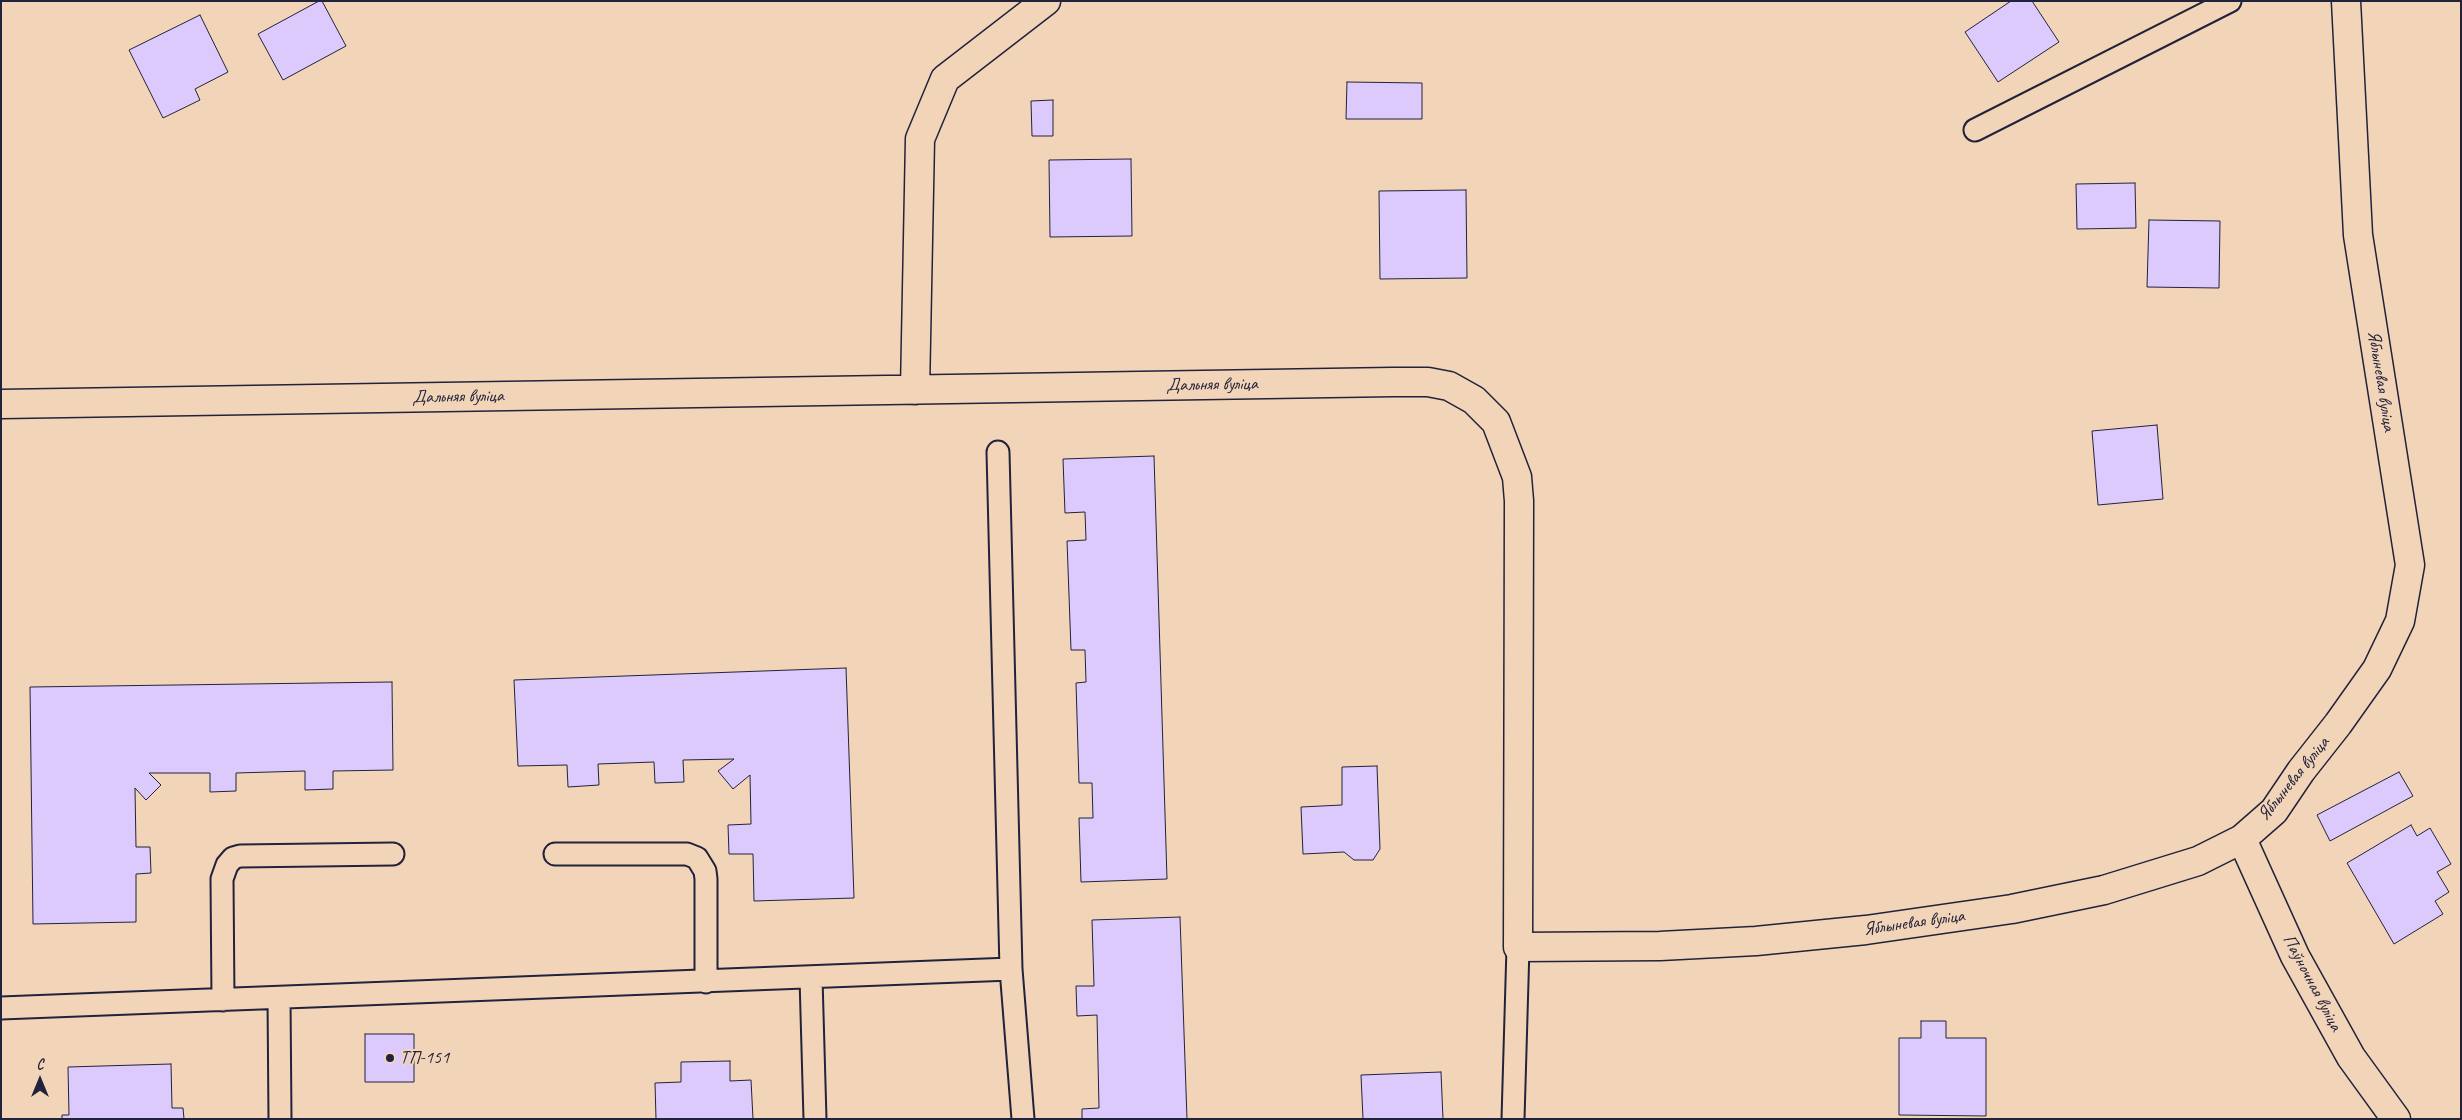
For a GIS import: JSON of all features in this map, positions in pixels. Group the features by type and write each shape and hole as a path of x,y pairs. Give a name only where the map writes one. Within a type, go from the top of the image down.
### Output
{"street":[{"path":"915,390 920,139 945,79 1046,1"},
{"name":"Яблыневая вуліца","path":"1518,947 1660,946 1756,942 1866,930 2002,910 2104,890 2198,861 2242,839 2274,811 2377,669 2400,621 2410,566 2358,235 2346,1"},
{"name":"Дальняя вуліца","path":"1,404 1428,382 1450,386 1474,400 1496,422 1517,477 1519,501 1518,947"},
{"name":"Паўночная вуліца","path":"2242,839 2300,964 2351,1057 2396,1119"}],"lane":[{"path":"1975,130 2230,1"},
{"path":"998,452 1011,969 1023,1119"},
{"path":"223,1000 222,879 227,865 233,858 240,856 392,854"},
{"path":"555,854 687,854 697,858 705,871 706,880 706,982"},
{"path":"1513,1119 1518,947"},
{"path":"1,1008 1011,969"},
{"path":"811,978 815,1119"},
{"path":"279,998 280,1119"}],"building":[{"path":"322,1 346,46 283,80 258,34"},
{"path":"2011,1 2032,1 2059,42 1998,82 1965,32"},
{"path":"200,15 228,72 195,89 200,100 163,118 129,50"},
{"path":"1347,82 1422,83 1422,119 1346,119"},
{"path":"1053,100 1053,136 1032,136 1031,101"},
{"path":"1131,159 1132,236 1050,237 1049,160"},
{"path":"2135,183 2136,228 2077,229 2076,184"},
{"path":"1466,190 1467,278 1380,279 1379,191"},
{"path":"2149,220 2220,221 2219,288 2147,287"},
{"path":"2157,425 2163,499 2098,505 2092,431"},
{"path":"1154,456 1167,879 1081,882 1079,818 1093,818 1092,783 1079,783 1076,683 1086,682 1085,650 1071,650 1067,541 1086,540 1085,512 1065,513 1063,459"},
{"path":"846,668 854,898 754,901 753,854 729,854 728,825 751,824 750,775 733,789 718,771 734,759 683,760 684,782 655,783 654,762 598,764 599,785 568,787 567,765 518,766 514,680"},
{"path":"392,682 393,770 333,771 333,789 305,790 305,771 236,773 236,791 210,792 210,773 149,773 161,785 146,800 135,788 136,847 150,847 151,873 136,874 136,922 33,924 30,687"},
{"path":"1377,766 1380,849 1373,860 1354,860 1344,852 1303,854 1301,807 1342,805 1342,767"},
{"path":"2399,772 2413,796 2330,841 2317,815"},
{"path":"2411,825 2417,836 2430,828 2451,864 2437,872 2449,892 2435,901 2443,914 2394,944 2347,863"},
{"path":"1180,917 1187,1119 1082,1119 1082,1109 1099,1108 1097,1015 1077,1016 1076,986 1094,986 1092,920"},
{"path":"1921,1021 1946,1021 1946,1038 1986,1038 1986,1116 1899,1115 1899,1038 1921,1038"},
{"name":"ТП-151","path":"365,1034 414,1034 414,1082 365,1082"},
{"path":"730,1061 730,1081 751,1080 753,1119 656,1119 655,1083 681,1082 681,1062"},
{"path":"171,1064 172,1108 183,1108 184,1119 62,1119 62,1115 69,1115 68,1067"},
{"path":"1441,1072 1443,1119 1363,1119 1361,1075"}],"place":[{"name":"ТП-151","path":"390,1058"}]}
